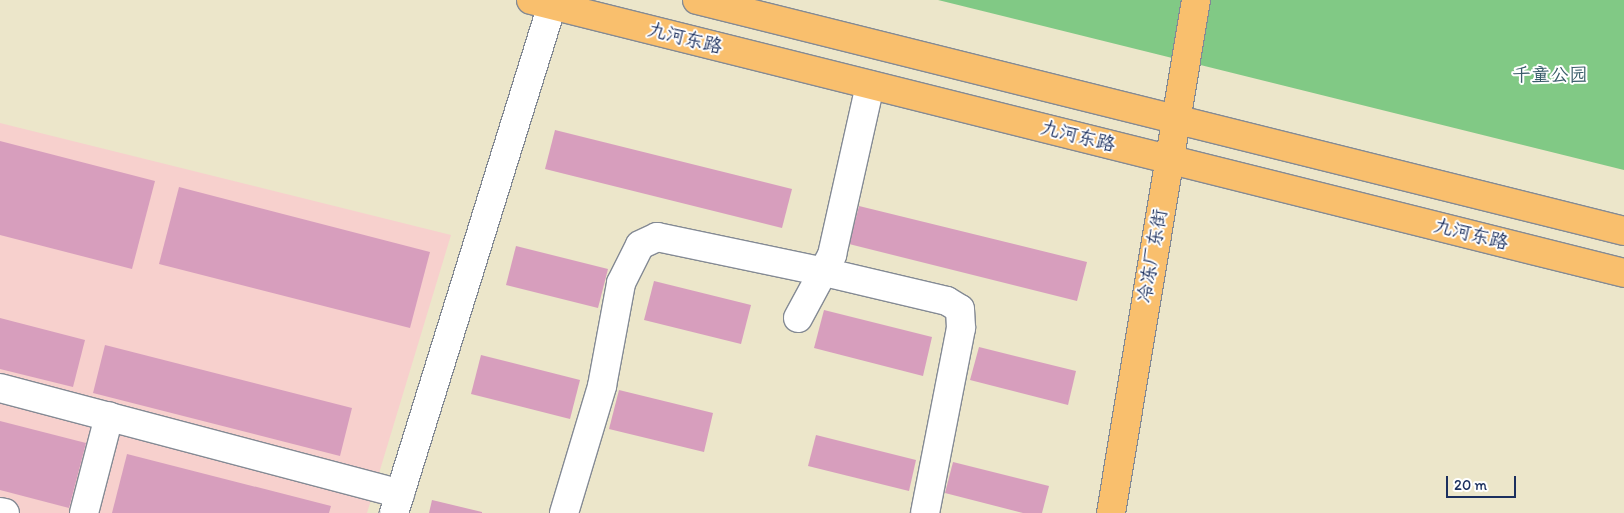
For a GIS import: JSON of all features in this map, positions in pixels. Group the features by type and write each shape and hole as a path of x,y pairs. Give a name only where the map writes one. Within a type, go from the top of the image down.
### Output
{"main road":[{"path":"698,0 1624,231"},
{"name":"冷冻厂东街","path":"1111,513 1168,159 1196,0"},
{"name":"九河东路","path":"542,3 1624,272"}],"street":[{"path":"0,388 109,416 397,503 542,3"},
{"path":"798,318 808,292 824,272 870,85"},
{"path":"564,513 602,386 621,283 640,245 657,237 824,272 947,301 960,309 961,328 925,513"},
{"path":"84,513 109,416"},
{"path":"0,512 5,513"}],"shaded area":[{"path":"0,123 451,235 367,513 0,513"}],"green space":[{"name":"千童公园","path":"938,0 1624,0 1624,170"}],"building":[{"path":"555,130 792,189 782,228 545,169"},
{"path":"0,141 155,181 132,269 0,235"},
{"path":"179,187 430,252 410,328 159,264"},
{"path":"859,206 1087,262 1077,301 849,244"},
{"path":"516,246 608,269 598,308 506,285"},
{"path":"654,281 751,305 741,344 644,320"},
{"path":"824,310 932,337 923,376 814,348"},
{"path":"0,318 85,340 73,387 0,369"},
{"path":"105,345 352,408 340,456 93,393"},
{"path":"979,347 1076,371 1068,405 970,380"},
{"path":"481,355 580,380 570,419 471,394"},
{"path":"619,390 713,413 704,452 609,429"},
{"path":"0,421 86,443 69,508 0,490"},
{"path":"816,435 916,460 909,491 808,466"},
{"path":"127,454 331,506 329,513 112,513"},
{"path":"953,462 1049,486 1042,513 1023,513 945,493"},
{"path":"432,500 482,512 482,513 429,513"}]}
